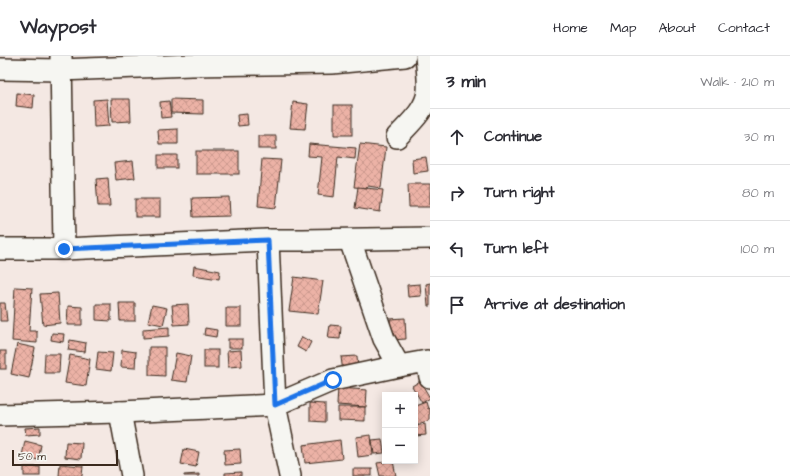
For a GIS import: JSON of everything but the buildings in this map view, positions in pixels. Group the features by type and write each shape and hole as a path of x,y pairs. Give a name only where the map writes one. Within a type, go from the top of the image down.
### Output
{"street":[{"path":"0,69 60,63 332,60 405,56"},
{"path":"397,137 420,113 426,102 428,90 426,56"},
{"path":"60,63 64,249"},
{"path":"0,249 64,249 268,240 430,238"},
{"path":"268,240 275,405 290,476"},
{"path":"350,240 384,339 399,366"},
{"path":"0,414 120,412 275,405 333,380 399,366 429,366"},
{"path":"120,412 132,476"}],"route":[{"path":"64,249 268,240 275,405 333,380"}]}
